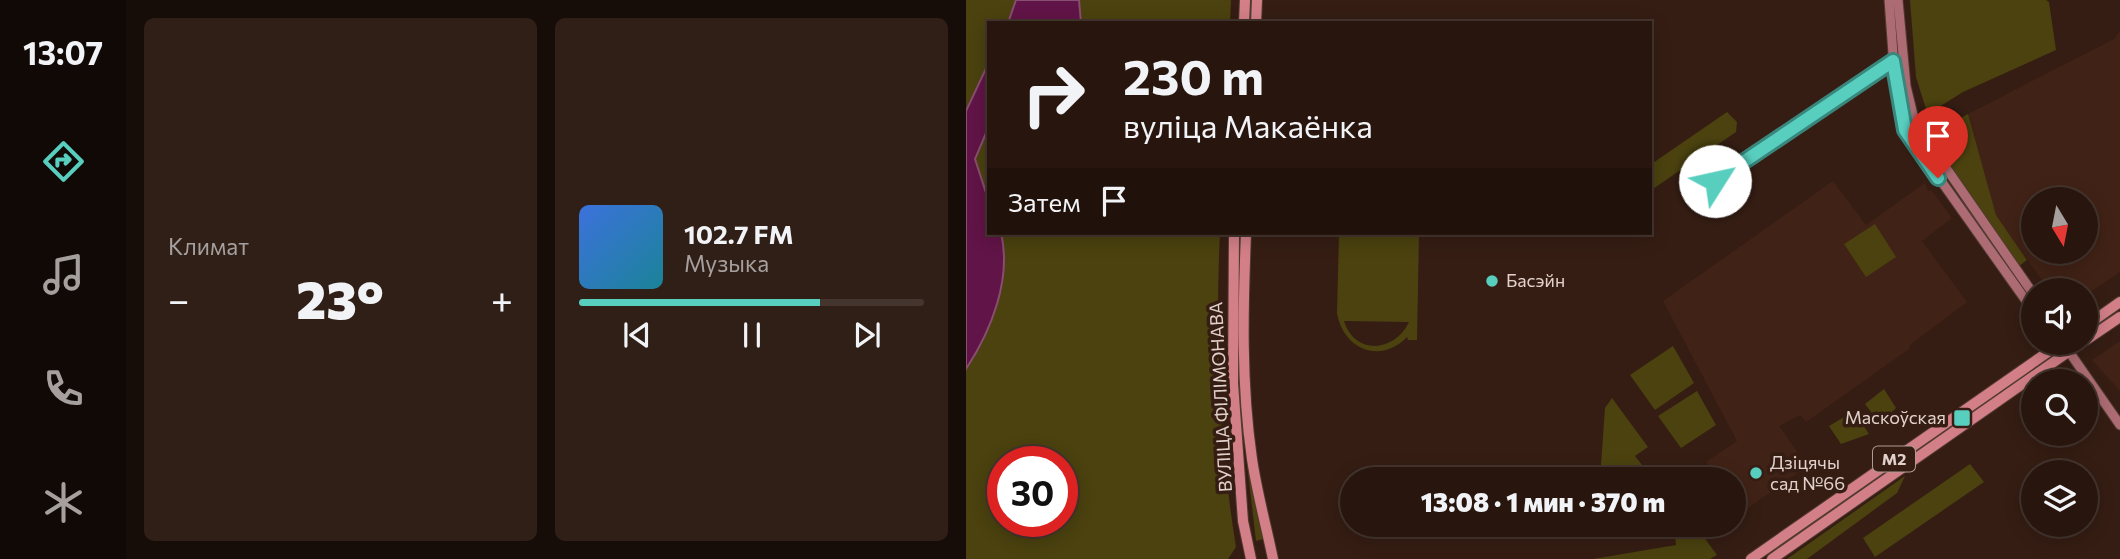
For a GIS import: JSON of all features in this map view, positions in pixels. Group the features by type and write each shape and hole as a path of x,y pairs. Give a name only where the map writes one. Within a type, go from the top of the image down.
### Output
{"main road":[{"path":"1244,21 1245,0"},
{"path":"1256,21 1257,0"},
{"name":"ВУЛІЦА ФІЛІМОНАВА","path":"1234,235 1232,362 1243,521 1251,559"},
{"name":"ВУЛІЦА ФІЛІМОНАВА","path":"1246,235 1244,362 1251,456 1273,559"},
{"path":"2098,318 2120,302"},
{"path":"2098,332 2120,317"},
{"name":"М2","path":"1751,559 2051,355"},
{"name":"М2","path":"1772,559 2052,355"},
{"path":"1232,362 1244,362"}],"street":[{"path":"1889,0 1900,114 1908,134 2021,294"},
{"path":"1898,0 1906,86 1918,128 2022,278"},
{"path":"1695,194 1893,61"},
{"path":"1908,134 1918,128"},
{"path":"2070,355 2120,425"}],"shaded area":[{"path":"966,0 1231,0 1230,21 987,21 987,235 1220,235 1218,312 1222,429 1236,547 1228,559 966,559"},
{"path":"1016,0 1079,0 1081,21 1009,21"},
{"path":"1910,0 2046,0 2049,2 2056,50 1963,92 1931,112 1926,109 1916,77"},
{"path":"2120,31 2120,272 2098,287 2098,278 2041,278 2031,264 2098,264 2098,187 2021,187 2021,250 1996,215 1968,114 2114,39"},
{"path":"987,66 987,131 975,159 987,196 987,235 1001,235 1004,268 991,321 966,369 966,111"},
{"path":"1727,112 1737,122 1736,132 1652,190 1652,164"},
{"path":"1968,114 1996,215 2021,251 2022,264 2018,267 1926,137"},
{"path":"1833,181 1866,225 1925,183 1928,191 1931,190 1952,218 1922,241 1967,302 1911,344 1909,349 1806,422 1800,415 1779,426 1807,466 1746,510 1746,467 1710,467 1706,462 1737,441 1663,301"},
{"path":"1875,224 1896,257 1866,277 1844,244"},
{"path":"1339,235 1419,235 1417,340 1408,340 1407,337 1386,350 1364,349 1347,336 1337,313","holes":["1344,321 1409,322 1403,332 1394,339 1375,346 1357,340"]},
{"path":"2120,341 2120,391 2092,360"},
{"path":"1673,346 1694,383 1655,410 1630,375"},
{"path":"1238,386 1249,475 1263,539 1256,541"},
{"path":"1884,389 1896,408 1880,424 1865,404"},
{"path":"1697,391 1716,425 1681,448 1658,416"},
{"path":"1612,398 1648,447 1635,456 1644,467 1601,467 1605,408"},
{"path":"1854,411 1869,434 1841,444 1829,426"},
{"path":"1970,464 1984,482 1875,557 1863,538"},
{"path":"1905,476 1897,493 1807,559 1787,559"},
{"path":"1675,537 1704,537 1717,555 1710,559 1593,559 1676,545"}],"place":[{"name":"Басэйн","path":"1492,281"},
{"name":"Маскоўская","path":"1962,418"},
{"name":"Дзіцячы сад №66","path":"1756,473"}],"route":[{"path":"1715,181 1887,62 1893,61 1900,114 1905,130 1938,178"}]}
